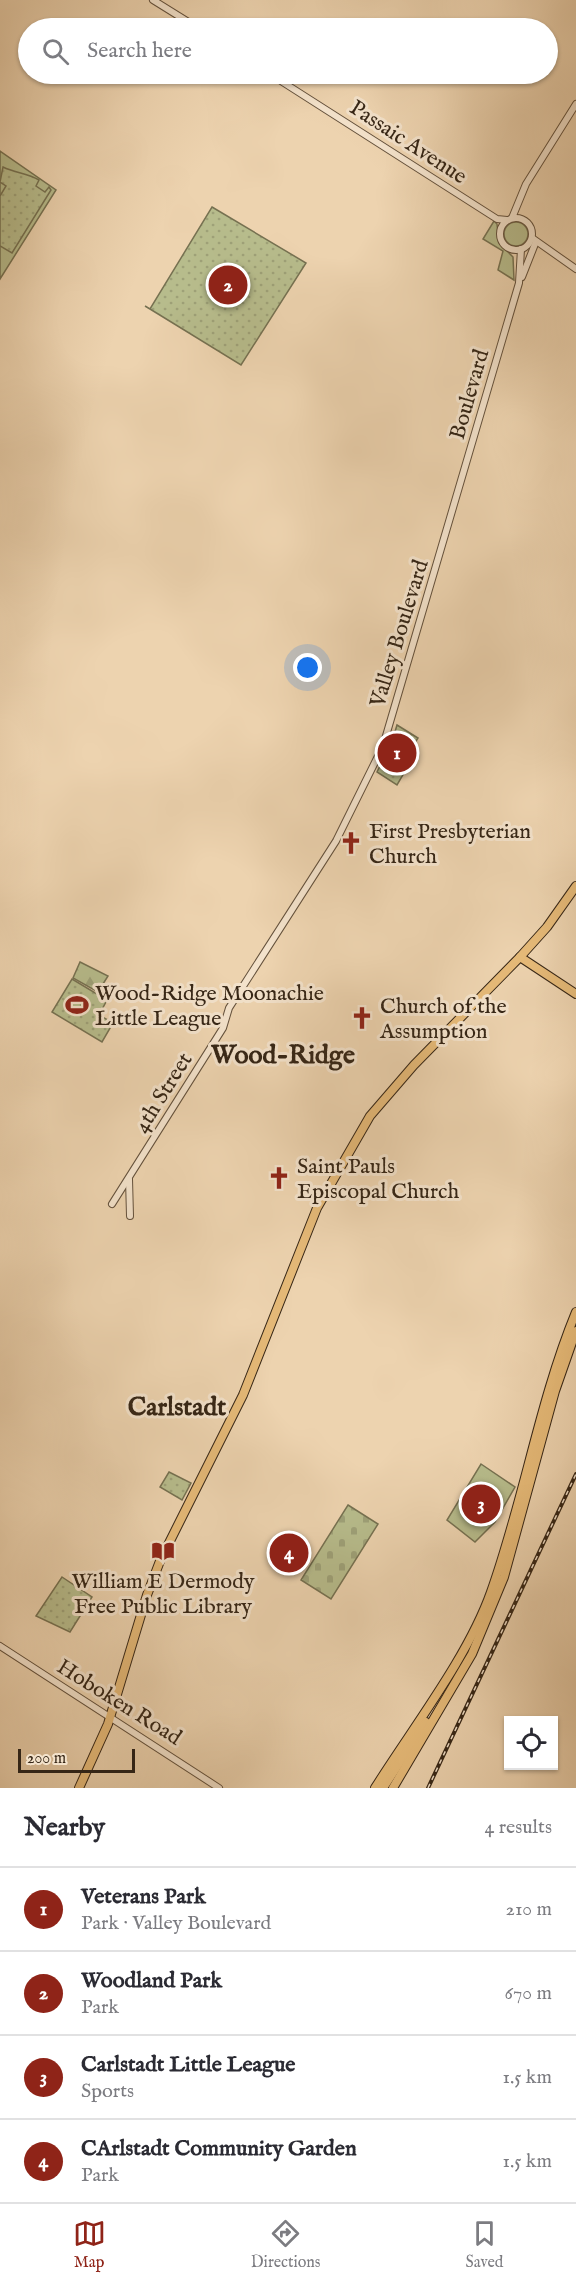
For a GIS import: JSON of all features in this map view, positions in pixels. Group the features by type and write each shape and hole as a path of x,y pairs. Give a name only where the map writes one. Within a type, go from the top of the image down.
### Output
{"highway":[{"path":"375,1788 463,1650 491,1593 546,1398 576,1312"},
{"path":"393,1788 472,1654 504,1577 555,1393 576,1331"},
{"path":"383,1788 485,1624"}],"main road":[{"path":"79,1788 110,1716 160,1561 243,1395 314,1213 370,1116 414,1065 547,927 576,886"},
{"path":"520,957 576,994"}],"street":[{"path":"153,0 182,18"},
{"name":"Passaic Avenue","path":"286,84 497,219 510,219"},
{"path":"501,228 519,206 525,183 576,104"},
{"path":"518,286 534,243 531,229 521,219 519,206"},
{"path":"497,219 501,228 502,242 518,249 534,243"},
{"path":"510,219 521,219"},
{"path":"534,243 576,269"},
{"name":"Boulevard","path":"447,532 518,286 520,266 518,249"},
{"name":"Valley Boulevard","path":"297,902 336,841 383,746 447,532"},
{"name":"4th Street","path":"112,1204 224,1029 229,1008 297,902"},
{"path":"129,1178 130,1216"},
{"name":"Hoboken Road","path":"0,1646 219,1788"}],"green space":[{"path":"0,151 56,190 0,279"},
{"path":"3,167 39,180 36,186 45,192 49,187 51,190 12,253 0,246 0,196 6,186 0,182"},
{"path":"212,207 306,263 241,365 150,309"},
{"path":"494,221 497,224 499,243 513,257 514,280 498,270 503,251 483,239"},
{"path":"516,222 525,225 528,234 525,243 516,246 507,243 504,234 507,225"},
{"path":"397,725 418,738 406,757 411,761 397,785 377,772 392,742"},
{"path":"80,962 108,976 98,992 73,978"},
{"path":"72,979 107,1000 99,1015 113,1023 102,1042 52,1012"},
{"path":"481,1464 515,1487 495,1522 475,1542 447,1520"},
{"path":"169,1472 191,1483 182,1500 160,1487"},
{"path":"348,1505 378,1524 331,1599 301,1580"},
{"path":"62,1577 92,1597 70,1632 36,1616"}],"railway":[{"path":"428,1788 576,1474"}],"place":[{"name":"Woodland Park","path":"228,285"},
{"name":"Veterans Park","path":"397,753"},
{"name":"First Presbyterian Church","path":"351,843"},
{"name":"Wood-Ridge Moonachie Little League","path":"77,1005"},
{"name":"Church of the Assumption","path":"362,1018"},
{"name":"Saint Pauls Episcopal Church","path":"279,1178"},
{"name":"Carlstadt Little League","path":"481,1504"},
{"name":"William E Dermody Free Public Library","path":"163,1551"},
{"name":"CArlstadt Community Garden","path":"289,1553"}],"district":[{"name":"Wood-Ridge","path":"283,1054"},
{"name":"Carlstadt","path":"177,1406"}]}
